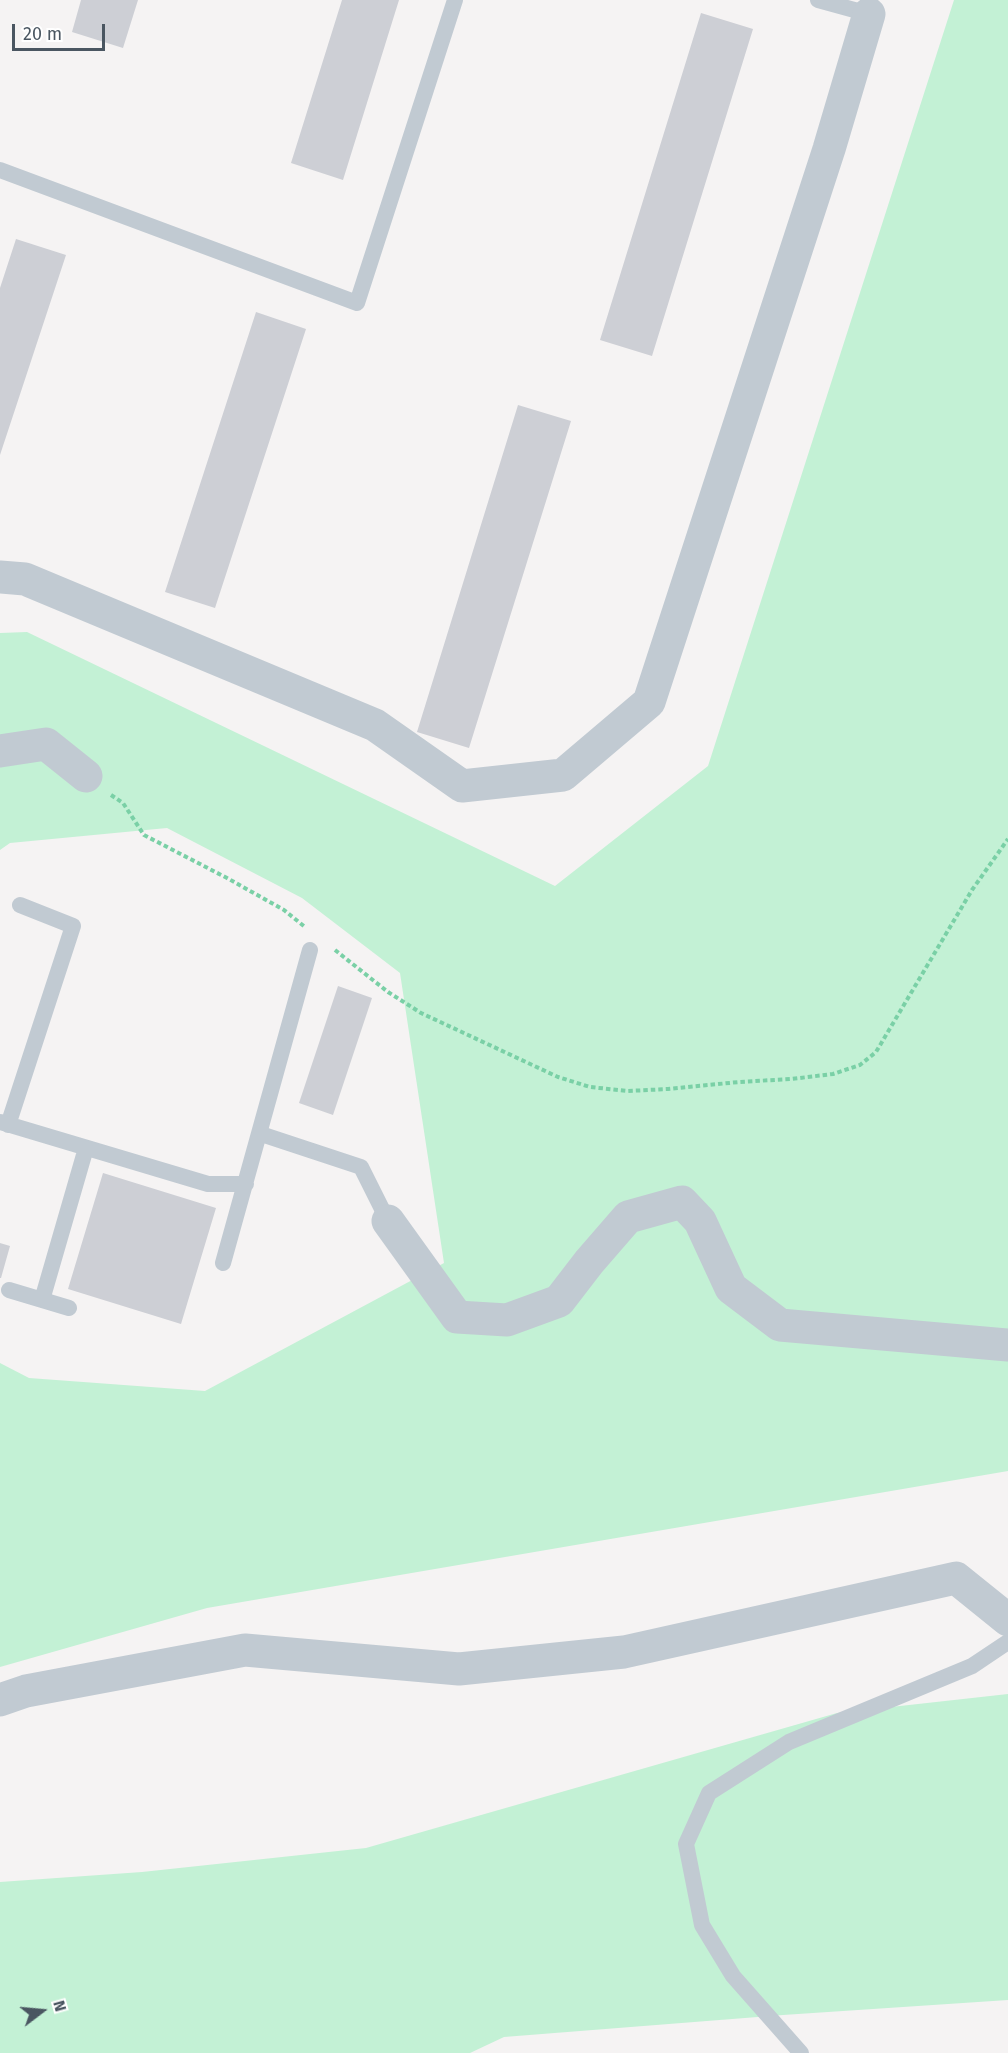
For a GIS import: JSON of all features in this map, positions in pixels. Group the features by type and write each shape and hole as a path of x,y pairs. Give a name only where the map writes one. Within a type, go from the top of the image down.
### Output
{"street":[{"path":"0,577 25,579 375,725 462,786 562,775 649,702 829,149 871,7"},
{"path":"0,751 46,744 86,776"},
{"path":"388,1221 457,1317 507,1320 559,1301 628,1217 682,1202 700,1221 731,1288 780,1325 1008,1345"},
{"path":"0,1700 26,1691 245,1650 459,1669 624,1652 956,1578 1008,1620"}],"lane":[{"path":"0,170 357,303 454,0"},
{"path":"818,0 871,7"},
{"path":"20,904 73,926 4,1123 208,1184 246,1184"},
{"path":"224,1263 310,951"},
{"path":"261,1134 361,1167 388,1221"},
{"path":"42,1300 86,1148"},
{"path":"9,1290 69,1308"},
{"path":"801,2053 733,1976 702,1925 686,1844 709,1793 789,1742 972,1666 1008,1642"}],"path":[{"path":"86,776 123,803 144,835 284,910 310,931"},
{"path":"327,944 388,992 421,1013 558,1077 590,1087 628,1091 668,1089 739,1082 791,1080 833,1074 860,1065 876,1052 966,900 1008,838"}],"green space":[{"path":"954,0 1008,0 1008,1471 207,1608 0,1667 0,1363 29,1378 205,1391 444,1263 400,973 302,898 167,828 10,843 0,850 0,633 27,632 555,886 708,766"},
{"path":"1008,1694 1008,2000 504,2037 470,2053 0,2053 0,1882 142,1872 366,1848 837,1713"}],"building":[{"path":"81,0 138,0 123,48 72,32"},
{"path":"342,0 399,0 343,180 291,163"},
{"path":"701,13 753,29 652,356 600,340"},
{"path":"16,239 66,255 0,455 0,288"},
{"path":"256,312 306,329 215,608 165,592"},
{"path":"518,405 571,421 469,748 417,732"},
{"path":"338,986 372,998 333,1115 299,1103"},
{"path":"103,1173 216,1208 181,1324 68,1289"},
{"path":"0,1243 10,1246 1,1278 0,1278"}]}
